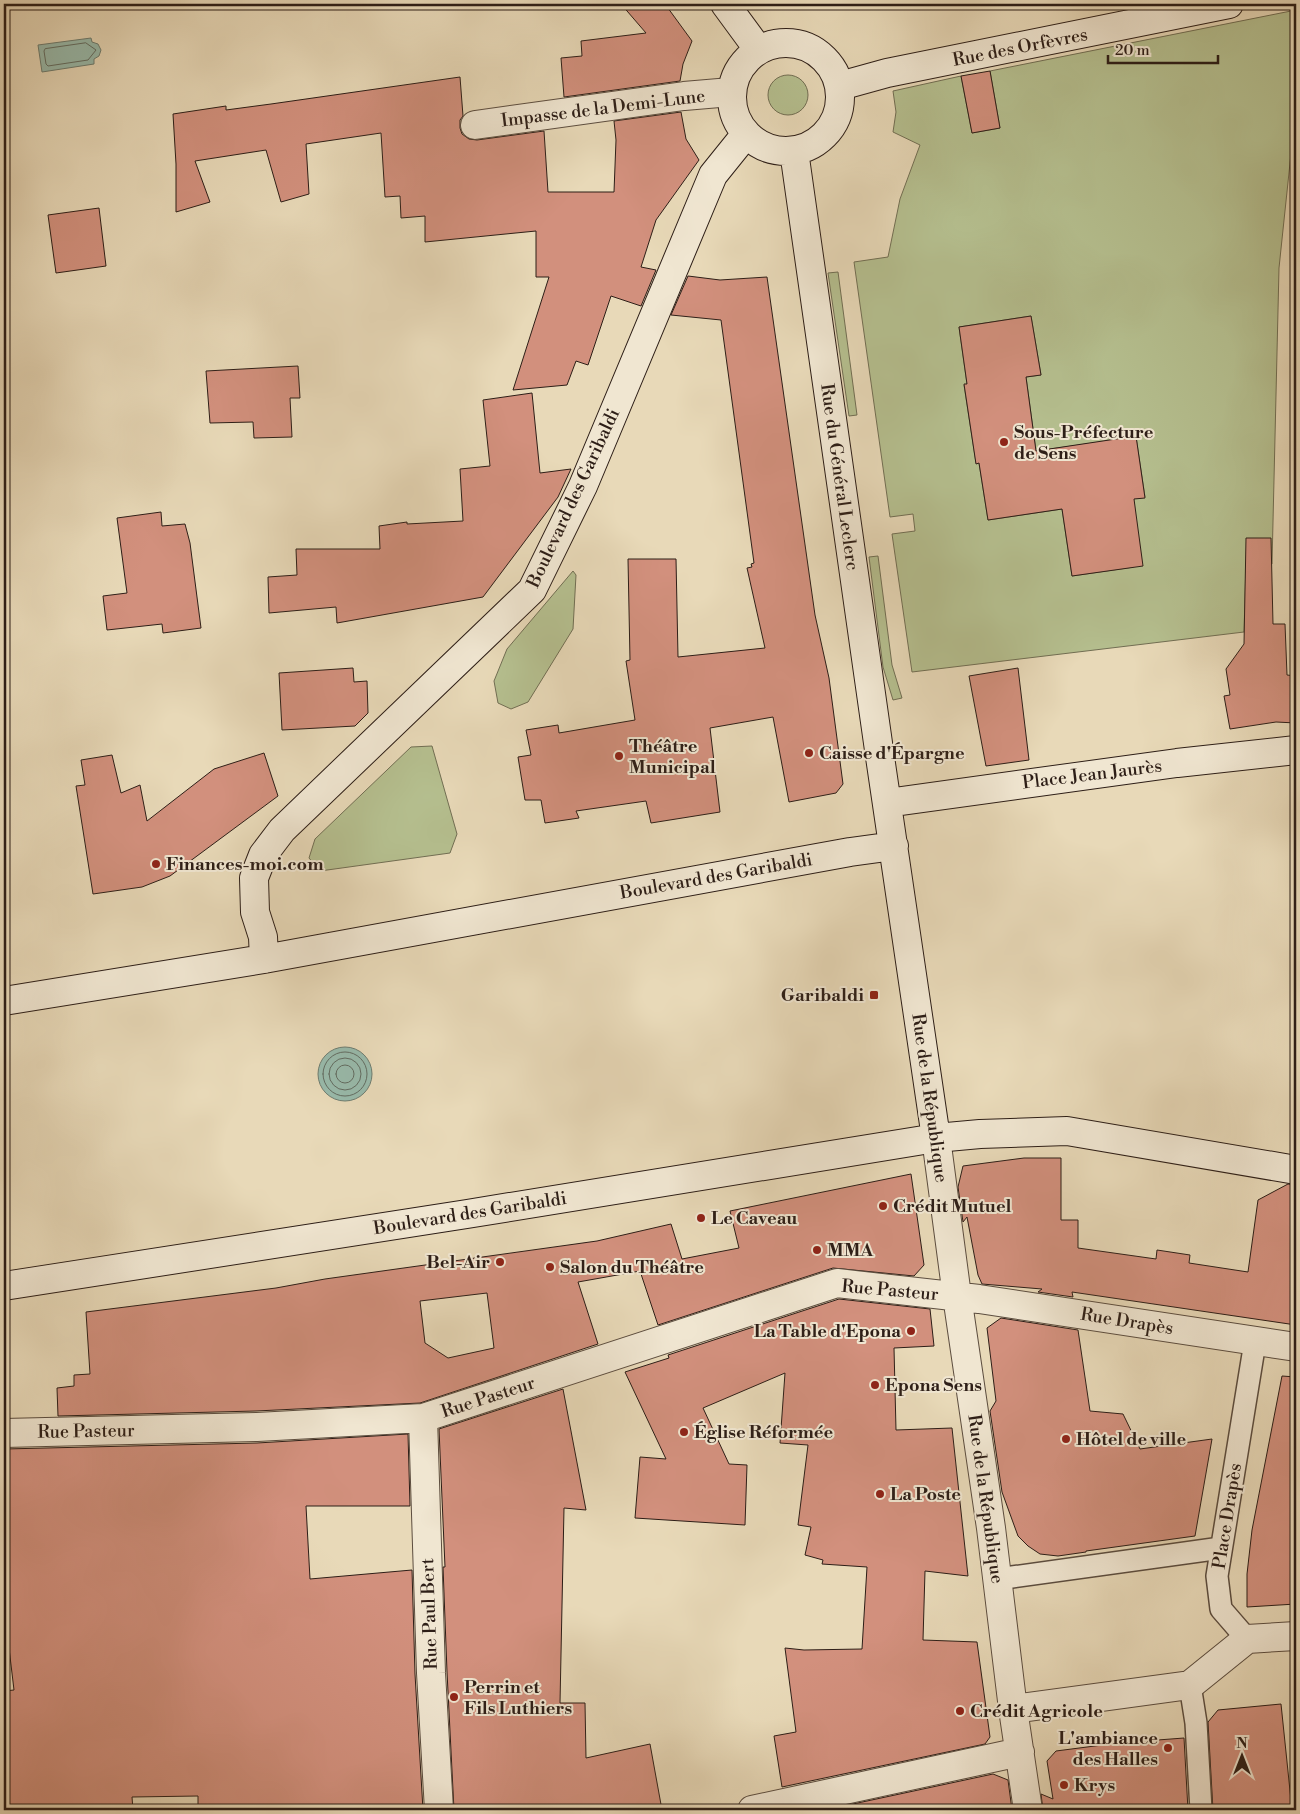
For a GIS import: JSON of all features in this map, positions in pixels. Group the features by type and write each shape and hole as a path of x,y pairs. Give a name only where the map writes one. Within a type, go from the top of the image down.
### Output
{"main road":[{"path":"725,4 758,49"},
{"name":"Rue des Orfèvres","path":"840,86 887,73 1229,4"},
{"path":"792,42 809,47 823,56 834,70 840,86 841,104 835,120 826,135 811,145 794,151 777,150 760,145 746,134 737,122 732,107 731,92 735,75 745,60 758,49 775,43 792,42"},
{"name":"Impasse de la Demi-Lune","path":"474,125 684,96 731,92"},
{"name":"Boulevard des Garibaldi","path":"264,959 263,937 255,912 254,878 263,855 282,830 532,590 583,486 713,175 746,134"},
{"name":"Rue du Général Leclerc","path":"794,151 887,803"},
{"name":"Place Jean Jaurès","path":"887,803 1177,763 1296,750"},
{"name":"Rue de la République","path":"887,803 998,1579 1013,1709 1028,1810"},
{"name":"Boulevard des Garibaldi","path":"4,1001 264,959 508,913 850,852 894,846"},
{"path":"936,1138 980,1134 1067,1131 1296,1170"},
{"name":"Boulevard des Garibaldi","path":"4,1286 476,1213 936,1138"},
{"name":"Rue Pasteur","path":"4,1433 257,1427 423,1418 837,1284 957,1296"},
{"name":"Rue Drapès","path":"957,1296 1296,1347"},
{"name":"Rue Paul Bert","path":"423,1418 431,1673 438,1810"},
{"path":"1013,1709 1190,1685 1247,1639 1296,1636"},
{"path":"752,1810 1020,1752"}],"street":[{"name":"Place Drapès","path":"1247,1639 1221,1609 1216,1576 1256,1342"},
{"path":"998,1579 1221,1548"},
{"path":"1190,1685 1196,1728 1201,1810"}],"green space":[{"path":"1296,10 1296,106 1279,268 1272,564 1246,563 1244,632 912,672 892,534 915,531 913,514 890,517 854,262 888,257 900,199 920,145 893,132 896,112 893,91 961,76 972,133 1000,128 990,71","holes":["1031,316 1041,375 1026,377 1036,451 1136,437 1145,497 1096,504 1128,527 1134,567 1072,576 1062,509 988,520 979,463 976,463 964,385 967,384 959,327"]},
{"path":"784,75 792,75 799,78 805,84 808,95 805,106 799,112 792,115 784,115 777,112 771,106 768,99 768,91 771,84 777,78"},
{"path":"838,272 857,415 849,416 828,273"},
{"path":"878,556 892,665 902,698 893,700 883,667 869,557"},
{"path":"573,571 576,575 573,629 528,702 511,709 498,703 494,681 507,649"},
{"path":"432,746 457,834 450,853 320,871 309,858 315,839 411,747"}],"water":[{"path":"91,38 92,42 98,44 101,50 99,56 94,59 94,64 42,72 38,45"},
{"path":"340,1047 350,1047 360,1051 368,1059 372,1074 368,1089 360,1097 350,1101 340,1101 330,1097 322,1089 318,1079 318,1069 322,1059 330,1051"}],"building":[{"path":"621,4 665,4 692,41 683,64 680,81 564,97 561,58 582,56 581,41 646,33"},
{"path":"990,71 1000,128 972,133 961,76"},
{"path":"460,77 463,116 460,120 460,128 462,134 469,139 477,140 544,131 548,192 614,192 616,140 614,121 681,112 686,139 699,160 656,220 641,267 656,270 641,306 611,296 588,365 576,361 567,385 513,390 549,277 536,277 536,231 425,242 425,216 401,218 400,196 385,197 381,133 306,144 309,194 281,202 266,150 195,161 210,202 176,212 173,114 226,106 226,110"},
{"path":"99,208 106,266 56,273 48,215"},
{"path":"688,276 720,280 767,277 815,615 829,678 843,784 836,793 789,802 773,717 710,728 720,812 651,823 646,801 576,811 579,818 545,823 541,800 525,800 518,757 531,755 526,730 558,725 559,733 635,720 626,661 630,660 628,559 676,559 678,657 765,648 747,568 752,567 751,564 754,563 721,320 671,315"},
{"name":"Sous-Préfecture de Sens","path":"1031,316 1041,375 1026,377 1036,451 1136,436 1145,498 1134,499 1143,566 1072,576 1062,509 988,520 979,463 976,464 964,384 967,384 959,327"},
{"path":"298,366 300,398 290,398 292,437 254,438 253,422 210,423 206,371"},
{"path":"532,393 540,473 571,469 558,497 483,597 337,623 336,607 269,613 268,577 297,575 296,549 380,549 379,526 407,522 407,524 463,521 460,469 490,466 483,400"},
{"path":"161,512 162,526 185,524 190,543 201,628 163,633 162,624 107,630 103,596 127,593 117,518"},
{"path":"1246,538 1271,538 1273,624 1285,624 1287,675 1296,676 1296,723 1276,722 1230,729 1224,696 1230,695 1226,669 1244,644"},
{"path":"353,668 354,682 367,681 368,713 355,726 282,730 279,673"},
{"path":"1018,668 1029,760 986,766 969,676"},
{"path":"264,753 278,796 170,876 142,887 93,894 76,786 85,785 81,760 112,755 121,793 140,785 147,821 214,769"},
{"path":"1024,1158 1061,1158 1061,1220 1078,1220 1078,1248 1156,1259 1157,1250 1190,1255 1189,1263 1248,1272 1258,1200 1288,1184 1296,1185 1296,1325 1072,1292 1073,1297 1038,1292 1042,1289 982,1284 978,1275 967,1217 963,1222 958,1187 963,1166"},
{"path":"911,1174 924,1265 914,1276 833,1268 658,1325 640,1271 578,1282 598,1344 420,1403 256,1411 58,1416 57,1388 74,1386 74,1375 90,1374 86,1312 276,1288 325,1279 597,1241 671,1224 682,1259 739,1248 730,1211","holes":["487,1293 494,1348 448,1358 425,1343 420,1301"]},
{"path":"839,1299 930,1309 934,1346 894,1348 896,1430 952,1428 968,1576 925,1571 923,1640 977,1642 990,1737 985,1744 782,1787 774,1736 796,1732 785,1648 804,1650 862,1649 867,1567 822,1564 823,1560 805,1555 811,1527 798,1525 808,1445 780,1443 785,1373 703,1408 729,1464 747,1465 745,1525 635,1518 640,1457 666,1459 625,1372 669,1358 668,1355"},
{"name":"Hôtel de ville","path":"1001,1318 1078,1330 1090,1411 1123,1414 1140,1449 1212,1439 1195,1536 1058,1556 1040,1554 1018,1536 1002,1492 990,1411 996,1401 987,1328"},
{"path":"1282,1376 1296,1377 1296,1604 1247,1607 1247,1574 1252,1530"},
{"path":"563,1389 586,1510 564,1508 560,1703 585,1703 586,1758 650,1744 662,1810 454,1810 447,1672 439,1429"},
{"path":"408,1434 410,1506 306,1506 310,1579 412,1570 415,1674 423,1810 198,1810 198,1796 132,1797 133,1810 4,1810 4,1691 14,1690 6,1623 4,1623 4,1449 257,1443"},
{"path":"1281,1704 1292,1810 1213,1810 1208,1722 1218,1710"},
{"path":"1184,1738 1188,1810 1043,1810 1041,1794 1053,1799 1047,1761 1056,1751 1118,1743"},
{"path":"993,1774 1008,1780 1012,1810 825,1810"}],"place":[{"name":"Sous-Préfecture de Sens","path":"1004,442"},
{"name":"Caisse d'Épargne","path":"809,753"},
{"name":"Théâtre Municipal","path":"619,756"},
{"name":"Finances-moi.com","path":"156,864"},
{"name":"Garibaldi","path":"874,995"},
{"name":"Crédit Mutuel","path":"883,1206"},
{"name":"Le Caveau","path":"701,1218"},
{"name":"MMA","path":"817,1250"},
{"name":"Bel-Air","path":"500,1262"},
{"name":"Salon du Théâtre","path":"550,1267"},
{"name":"La Table d'Epona","path":"911,1331"},
{"name":"Epona Sens","path":"875,1385"},
{"name":"Église Réformée","path":"684,1432"},
{"name":"Hôtel de ville","path":"1066,1439"},
{"name":"La Poste","path":"880,1494"},
{"name":"Perrin et Fils Luthiers","path":"454,1697"},
{"name":"Crédit Agricole","path":"960,1711"},
{"name":"L'ambiance des Halles","path":"1168,1748"},
{"name":"Krys","path":"1064,1785"}]}
